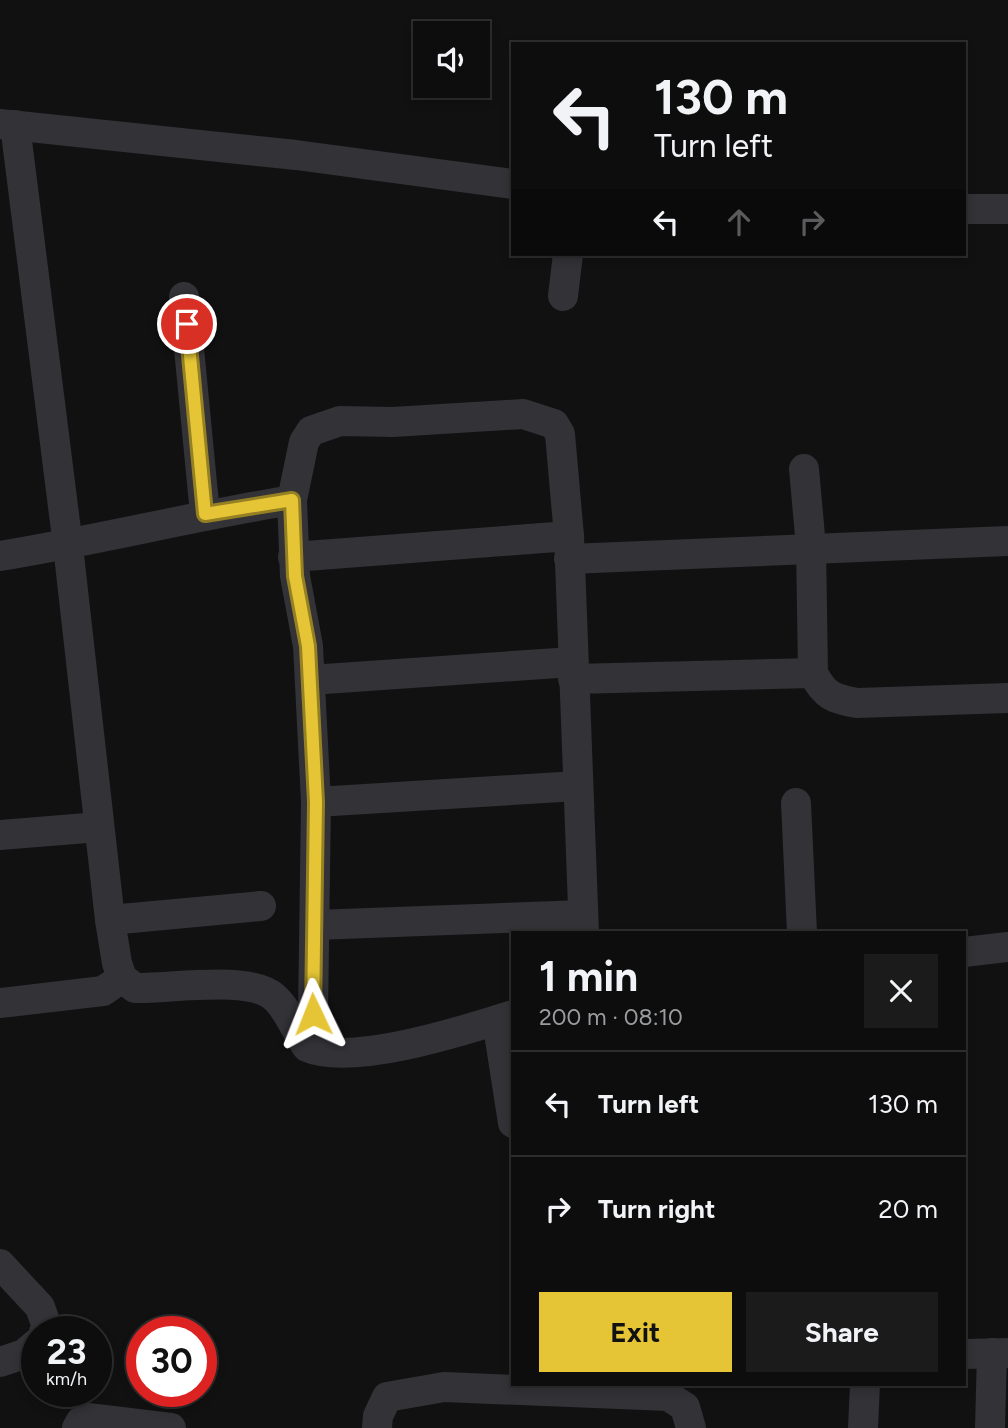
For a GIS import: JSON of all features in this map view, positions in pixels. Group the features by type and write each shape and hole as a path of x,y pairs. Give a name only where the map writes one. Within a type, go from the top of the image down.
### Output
{"street":[{"path":"511,184 296,155 7,125 68,546 110,920 122,978 135,988 253,986 272,994 282,1005 307,1047 338,1054 403,1044 505,1018 511,1098"},
{"path":"966,209 1008,209"},
{"path":"563,296 568,256"},
{"path":"184,297 205,514"},
{"path":"313,1014 314,925 316,802 310,680 293,557 292,500 304,442 311,431 340,421 393,422 523,414 554,424 560,435 569,548 584,924 314,925"},
{"path":"804,468 810,547 813,673 827,696 857,703 1008,698"},
{"path":"0,556 68,546 205,514 292,500"},
{"path":"293,557 569,548 810,547 1008,541"},
{"path":"310,680 573,671 813,673"},
{"path":"316,802 577,786"},
{"path":"796,803 802,931"},
{"path":"0,835 99,827"},
{"path":"110,920 261,906"},
{"path":"966,952 1008,947"},
{"path":"0,1003 103,991 122,978"},
{"path":"0,1264 40,1307 43,1316"},
{"path":"988,1353 990,1428"},
{"path":"0,1362 21,1355"},
{"path":"863,1428 865,1386"},
{"path":"377,1428 378,1416 387,1396 444,1387 668,1396 685,1407 691,1428"},
{"path":"77,1428 81,1421 88,1418 171,1428"}],"route":[{"path":"187,324 205,514 292,500 295,576 308,646 316,802 311,985 313,1014"}]}
